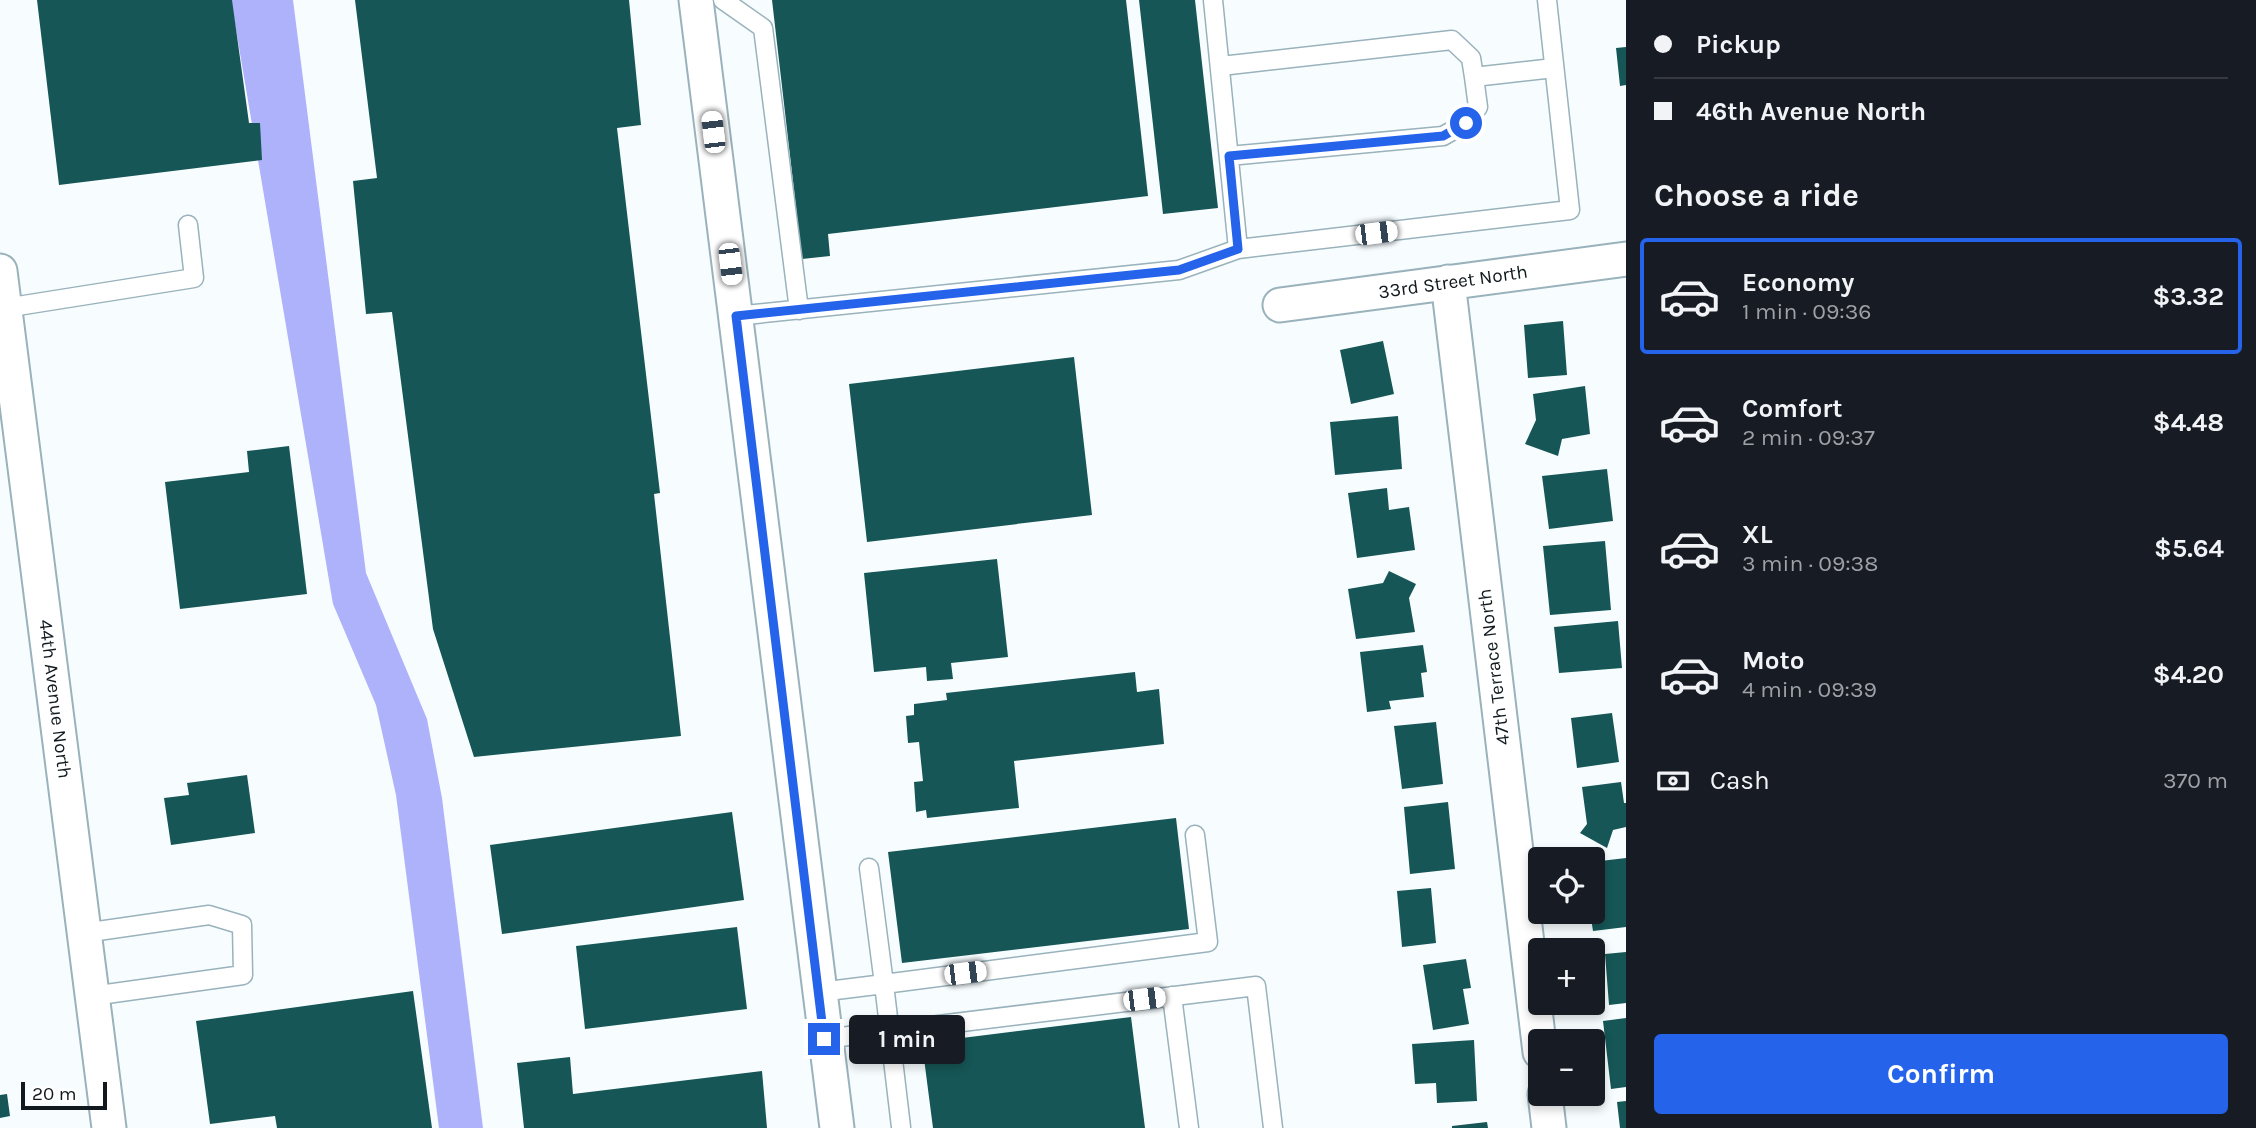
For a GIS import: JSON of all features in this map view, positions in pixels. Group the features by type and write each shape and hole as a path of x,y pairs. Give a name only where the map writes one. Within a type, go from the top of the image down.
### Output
{"street":[{"path":"696,0 837,1128"},
{"name":"33rd Street North","path":"1280,305 1626,258"},
{"name":"44th Avenue North","path":"0,271 5,308 8,392 109,1128"},
{"name":"47th Terrace North","path":"1448,282 1537,1029"},
{"path":"1546,1106 1549,1128"}],"lane":[{"path":"723,0 762,28 799,310"},
{"path":"1213,0 1238,249"},
{"path":"736,316 1179,270 1238,249 1570,210 1547,0"},
{"path":"1221,66 1452,40 1471,58 1478,107 1466,123 1443,136 1229,156"},
{"path":"1474,76 1554,68"},
{"path":"5,308 194,278 188,225"},
{"path":"820,992 1208,942 1195,835"},
{"path":"869,868 901,1127"},
{"path":"84,933 209,915 242,925 243,975 92,996"},
{"path":"824,1039 1256,986 1273,1128"},
{"path":"1172,996 1189,1128"}],"water":[{"path":"231,0 293,0 366,573 427,719 442,798 483,1128 439,1128 396,795 376,705 333,604"}],"building":[{"path":"37,0 232,0 249,123 260,123 262,160 59,185"},
{"path":"355,0 629,0 641,125 617,128 660,493 654,494 681,736 474,757 433,629 392,312 366,314 353,181 377,178"},
{"path":"772,0 1126,0 1148,196 828,234 830,256 802,259"},
{"path":"1139,0 1195,0 1218,208 1163,214"},
{"path":"1626,47 1626,85 1620,86 1616,48"},
{"path":"1563,321 1567,375 1528,378 1524,325"},
{"path":"1383,341 1394,394 1351,404 1340,350"},
{"path":"1074,357 1092,515 867,542 849,384"},
{"path":"1585,386 1590,434 1562,439 1558,456 1525,444 1536,420 1533,394"},
{"path":"1398,416 1402,469 1335,475 1330,422"},
{"path":"289,446 307,594 180,609 165,482 249,472 247,451"},
{"path":"1607,469 1613,521 1549,529 1542,476"},
{"path":"1387,488 1389,510 1409,507 1415,550 1357,558 1348,493"},
{"path":"1605,541 1611,610 1550,615 1543,546"},
{"path":"997,559 1008,657 951,663 953,679 927,681 926,667 874,672 864,573"},
{"path":"1389,571 1416,584 1409,598 1415,632 1356,639 1348,589 1383,583"},
{"path":"1618,621 1622,668 1559,673 1554,627"},
{"path":"1423,645 1427,672 1421,673 1424,697 1389,701 1391,709 1367,712 1360,652"},
{"path":"1135,672 1137,692 1159,689 1164,744 1014,761 1019,808 927,818 926,810 916,812 914,782 923,781 919,742 908,743 906,716 914,715 914,704 947,700 946,693"},
{"path":"1612,713 1619,762 1577,768 1571,718"},
{"path":"1436,722 1443,784 1402,789 1394,726"},
{"path":"247,775 255,833 171,845 164,798 189,795 187,783"},
{"path":"1621,782 1626,803 1626,827 1613,830 1607,848 1580,833 1587,824 1582,787"},
{"path":"1448,802 1455,869 1410,874 1404,807"},
{"path":"732,812 744,900 502,934 490,845"},
{"path":"1176,818 1189,929 902,963 888,852"},
{"path":"1626,858 1626,927 1593,931 1592,924 1605,924 1605,860"},
{"path":"1431,888 1436,943 1402,947 1397,891"},
{"path":"737,927 747,1009 585,1029 576,946"},
{"path":"1626,952 1626,1003 1609,1005 1605,954"},
{"path":"1466,959 1471,988 1463,989 1469,1024 1433,1030 1423,965"},
{"path":"413,991 432,1128 277,1128 275,1116 210,1124 196,1021"},
{"path":"1131,1017 1145,1128 933,1128 922,1043"},
{"path":"1626,1018 1626,1087 1611,1089 1603,1021"},
{"path":"1474,1040 1477,1101 1437,1103 1436,1083 1415,1084 1412,1044"},
{"path":"570,1057 573,1094 762,1071 767,1128 524,1128 517,1063"},
{"path":"7,1094 10,1116 0,1118 0,1095"},
{"path":"1626,1101 1626,1128 1620,1128 1617,1102"},
{"path":"1487,1122 1488,1128 1452,1128 1452,1126"}],"route":[{"path":"824,1039 736,316 1179,270 1238,249 1229,156 1443,136 1466,123"}]}
